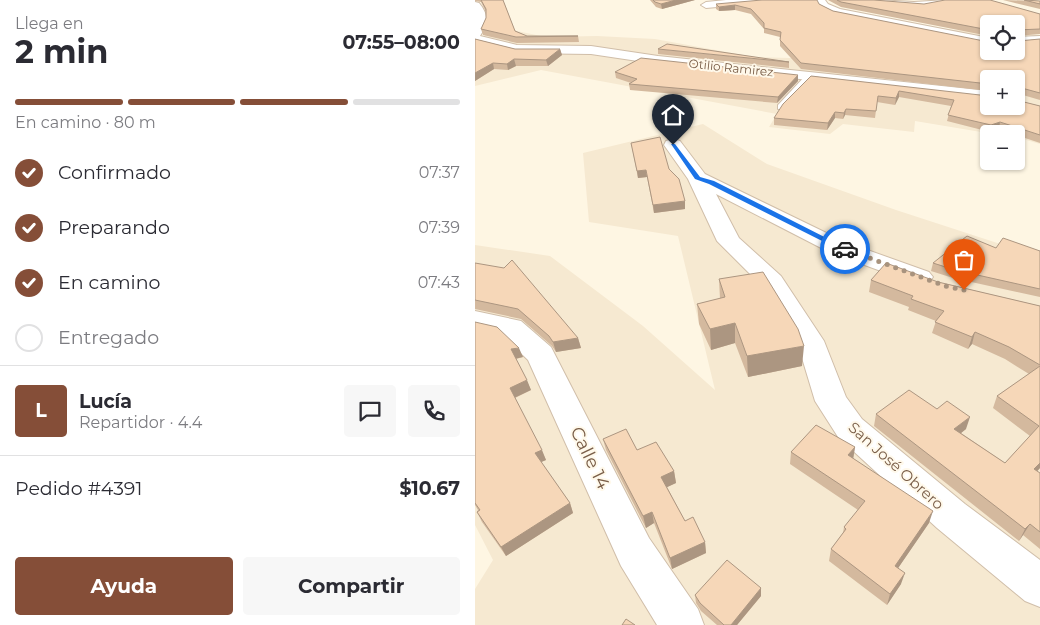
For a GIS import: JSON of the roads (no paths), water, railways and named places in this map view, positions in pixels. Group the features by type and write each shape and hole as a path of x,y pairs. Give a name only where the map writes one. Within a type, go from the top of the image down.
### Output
{"street":[{"path":"706,6 762,0"},
{"path":"820,0 823,6 837,12 937,30 980,41"},
{"path":"874,0 915,4 943,0"},
{"path":"475,5 483,17 483,21 475,34"},
{"name":"Otilio Ramirez","path":"475,39 517,49 591,50 658,60 980,95"},
{"path":"1025,41 1040,40"},
{"name":"San José Obrero","path":"673,145 697,178 729,241 772,282 814,348 831,401 850,428 944,510 1040,586"},
{"path":"697,178 711,183 837,246 945,286"},
{"name":"Calle 14","path":"475,320 511,328 540,354 635,552 682,625"}],"lane":[{"path":"781,107 810,76"}]}
